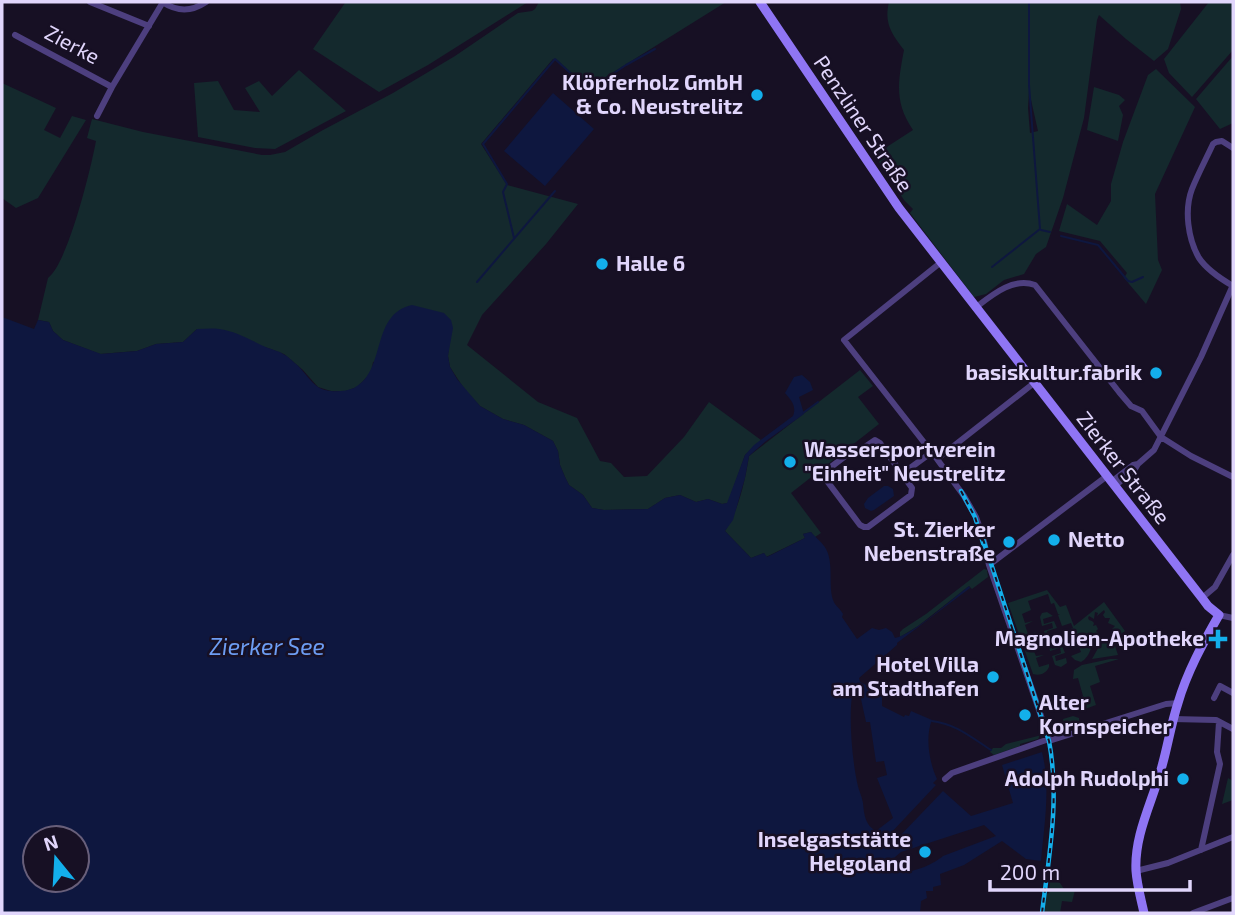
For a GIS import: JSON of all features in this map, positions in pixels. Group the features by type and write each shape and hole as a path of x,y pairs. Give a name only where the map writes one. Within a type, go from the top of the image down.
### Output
{"main road":[{"name":"Penzliner Straße","path":"760,2 899,208 940,263"},
{"name":"Zierker Straße","path":"940,263 1219,615"},
{"path":"1144,913 1136,871 1140,834 1163,766 1186,679 1219,615"},
{"path":"1138,888 1151,913"}],"street":[{"path":"90,2 149,26"},
{"name":"Zierke","path":"97,116 163,2 180,10 189,10 206,2"},
{"name":"Zierke","path":"15,34 112,87"},
{"path":"989,565 1138,464 1154,450 1201,357 1233,285 1213,273 1199,258 1188,219 1192,191 1213,144 1222,141 1233,148"},
{"path":"940,263 844,340 932,452 964,495 976,517 989,565 1049,739"},
{"path":"975,308 1003,288 1027,283 1035,285 1131,406 1142,411 1161,437 1233,477"},
{"path":"937,459 1034,383"},
{"path":"875,440 902,474 912,488 911,495 866,528 860,525 824,477 827,470 848,454 859,451 875,440"},
{"path":"902,474 932,452"},
{"path":"1205,596 1215,587 1233,555"},
{"path":"1219,615 1233,618"},
{"path":"1214,698 1220,686 1233,693"},
{"path":"945,779 952,774 1049,739 1166,704 1178,703"},
{"path":"1174,719 1216,720 1233,729"},
{"path":"1201,850 1220,764 1217,749 1219,722"},
{"path":"1136,871 1168,863 1233,838"},
{"path":"1194,913 1233,898"}],"green space":[{"path":"342,2 528,2 428,65 379,92 313,49 345,3"},
{"path":"539,2 726,2 588,88 553,59 481,144 507,185 578,204 482,315 467,345 538,402 577,418 600,461 611,463 624,477 647,476 684,437 709,402 761,440 745,455 728,503 722,504 708,499 696,502 680,495 665,498 648,509 592,508 583,495 569,485 553,441 480,406 465,390 450,367 449,342 373,362 371,373 357,387 346,391 331,391 318,387 284,354 197,329 183,342 156,344 137,351 100,354 63,340 53,331 49,322 38,320 48,278 56,269 71,235 84,192 96,141 87,138 92,119 143,132 262,155 285,152 393,93 455,56 518,13 532,11"},
{"path":"889,2 1180,2 1181,9 1168,49 1154,61 1099,15 1084,118 1063,198 1046,247 1036,254 1024,274 1004,280 986,294 974,297 910,213 913,209 879,162 879,152 913,130 900,101 900,72 904,50 890,28 887,16","holes":["1029,91 1038,131 1030,133"]},
{"path":"1209,2 1233,2 1233,50 1192,97 1169,73 1164,59"},
{"path":"1233,56 1233,123 1220,129 1196,99"},
{"path":"1156,69 1195,107 1155,194 1158,260 1162,270 1146,304 1124,278 1127,273 1100,241 1059,231 1067,204 1097,225 1111,201 1111,184 1123,142 1148,75"},
{"path":"299,70 346,111 275,149 198,137 194,83 218,81 234,110 260,112 245,88 259,81 272,96"},
{"path":"2,83 56,108 44,130 60,138 72,116 86,120 38,198 16,208 2,198"},
{"path":"1094,87 1119,95 1125,100 1119,106 1123,115 1118,141 1087,130"},
{"name":"Wassersportverein \"Einheit\" Neustrelitz","path":"860,370 873,386 858,397 879,424 791,493 821,533 815,537 811,532 803,534 805,538 766,557 764,553 751,558 725,531 738,504 749,456"},
{"path":"984,569 987,570 988,577 972,589 969,586 900,637 903,629"},
{"path":"1047,590 1060,607 1066,605 1074,626 1104,602 1125,631 1113,640 1118,655 1092,659 1101,643 1115,635 1112,629 1115,626 1108,623 1110,618 1105,618 1104,610 1097,616 1098,613 1095,612 1094,619 1089,616 1098,633 1085,659 1081,662 1075,660 1071,656 1081,652 1079,647 1071,650 1079,646 1077,641 1068,644 1077,640 1075,635 1066,638 1075,634 1073,629 1064,631 1073,628 1071,623 1062,626 1058,615 1060,614 1054,603 1051,604 1048,594 1028,601 1031,610 1022,614 1025,623 1033,621 1025,625 1028,634 1037,632 1029,636 1032,645 1040,643 1032,647 1036,656 1044,655 1036,658 1039,667 1049,664 1044,673 1033,674 1008,603"},
{"path":"1047,612 1053,616 1043,619 1044,624 1054,621 1057,628 1047,631 1048,636 1058,633 1061,641 1051,644 1052,649 1062,646 1065,653 1055,656 1056,661 1066,658 1067,663 1061,667 1055,665 1052,656 1061,653 1060,648 1050,651 1048,644 1057,641 1056,636 1046,638 1044,631 1053,628 1052,623 1042,626 1040,617"},
{"path":"1119,659 1095,666 1100,682 1090,686 1096,705 1085,709 1079,698 1083,696 1078,678 1073,679 1074,670 1082,665"},
{"path":"1073,716 1079,718 1079,725 1055,733 1050,731 1049,729 1064,724 1063,719"},
{"path":"1041,733 1038,739 1020,746 994,755 990,752 993,748 1001,748"},
{"path":"1228,778 1233,781 1233,800 1222,804"},
{"path":"1050,877 1064,889 1075,890 1072,902 1062,901 1060,913 1044,913"}],"water":[{"path":"553,93 594,129 545,186 504,151"},
{"name":"Zierker See","path":"412,305 444,313 451,320 453,328 448,356 450,367 457,379 480,406 553,441 569,485 583,495 592,508 604,510 648,509 665,498 680,495 696,502 708,499 727,503 745,455 793,416 794,406 785,393 794,377 802,375 810,382 813,390 799,397 804,414 749,456 733,520 725,531 751,558 764,553 767,557 805,538 803,534 811,532 826,549 830,561 833,600 857,639 872,628 886,628 895,638 903,635 969,586 970,588 897,643 859,678 860,682 882,693 882,706 904,717 909,716 911,711 932,720 929,749 937,779 933,783 936,785 889,835 889,839 895,841 943,791 971,816 1013,803 1002,765 1042,752 1046,793 1041,861 1026,859 1002,841 964,865 940,874 941,885 933,887 933,891 926,891 927,898 921,901 920,913 2,913 2,317 34,329 38,320 49,322 53,331 63,340 101,354 137,351 156,344 183,342 197,329 225,330 281,353 318,387 336,391 354,388 364,380 371,369 390,319 399,310","holes":["853,690 861,699 866,722 870,722 876,762 884,761 887,775 877,778 893,818 876,831 869,826 866,819 852,748","984,825 996,836 911,871 900,872 894,865 895,857 901,852"]},
{"path":"884,486 893,489 894,496 874,510 865,508 864,504 868,498"}],"waterway":[{"path":"992,267 1040,229 1029,85 1029,2"},
{"path":"514,238 503,192 507,184 483,144 555,59 589,90 655,49"},
{"path":"477,282 555,191"},
{"path":"1041,230 1050,232"},
{"path":"1061,236 1098,245 1128,281 1143,277"},
{"path":"803,413 818,402"},
{"path":"932,721 956,728 991,750"}],"railway":[{"path":"961,491 975,517 984,546"},
{"path":"983,539 1049,741 1054,784 1042,913"}],"place":[{"name":"Klöpferholz GmbH & Co. Neustrelitz","path":"757,95"},
{"name":"Halle 6","path":"602,264"},
{"name":"basiskultur.fabrik","path":"1156,373"},
{"name":"Wassersportverein \"Einheit\" Neustrelitz","path":"790,462"},
{"name":"Netto","path":"1054,540"},
{"name":"St. Zierker Nebenstraße","path":"1009,542"},
{"name":"Magnolien-Apotheke","path":"1218,639"},
{"name":"Hotel Villa am Stadthafen","path":"993,677"},
{"name":"Alter Kornspeicher","path":"1025,715"},
{"name":"Adolph Rudolphi","path":"1183,779"},
{"name":"Inselgaststätte Helgoland","path":"925,852"}]}
